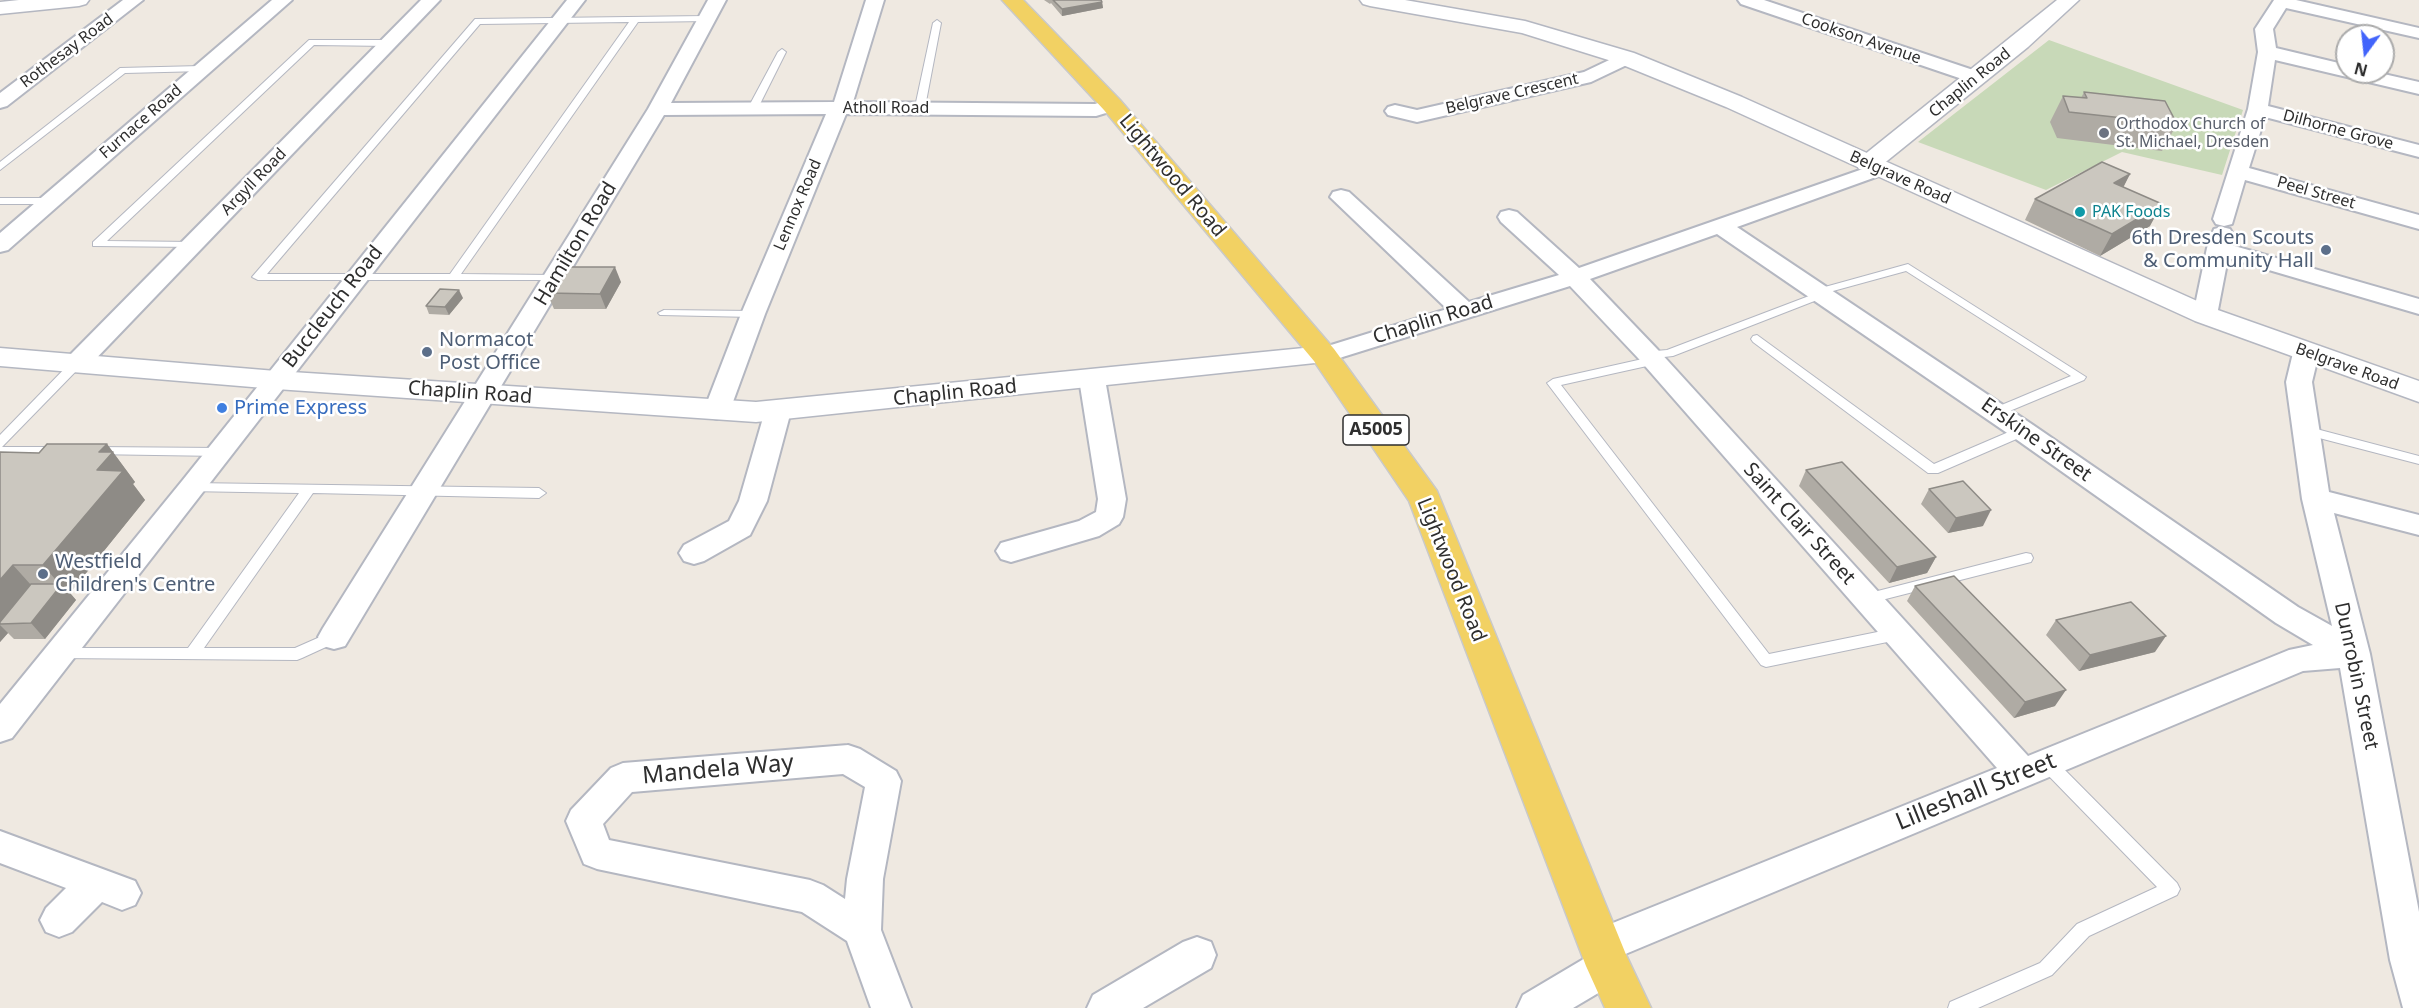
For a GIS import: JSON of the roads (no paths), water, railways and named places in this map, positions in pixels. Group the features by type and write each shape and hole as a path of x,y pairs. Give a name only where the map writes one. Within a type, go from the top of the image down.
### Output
{"main road":[{"name":"Lightwood Road","path":"1012,0 1112,105 1324,355 1425,499 1605,956 1628,1008"}],"street":[{"path":"0,8 79,0"},
{"name":"Rothesay Road","path":"0,102 134,0"},
{"name":"Furnace Road","path":"0,245 283,0"},
{"name":"Argyll Road","path":"77,363 431,0"},
{"name":"Buccleuch Road","path":"0,728 576,0"},
{"name":"Hamilton Road","path":"334,637 658,109 717,0"},
{"name":"Lennox Road","path":"717,410 753,314 840,107 875,0"},
{"name":"Belgrave Road","path":"1370,0 1525,27 1626,58 1734,102 2205,315 2419,392"},
{"name":"Cookson Avenue","path":"1747,0 1975,77"},
{"name":"Chaplin Road","path":"0,357 276,380 717,410 778,411 1324,355 1575,276 1874,166 1975,77 2069,0"},
{"path":"2205,315 2236,171 2258,109 2267,52 2264,28 2268,20 2283,1 2419,33"},
{"path":"2267,52 2335,69"},
{"name":"Belgrave Crescent","path":"1395,111 1417,116 1483,102 1591,76 1626,58"},
{"path":"2395,83 2419,88"},
{"name":"Atholl Road","path":"658,109 920,107 1096,110 1112,105"},
{"name":"Dilhorne Grove","path":"2258,109 2419,151"},
{"name":"Peel Street","path":"2236,171 2395,210 2419,222"},
{"path":"1341,196 1464,311"},
{"name":"Saint Clair Street","path":"1509,217 1575,276 1897,634 2035,768"},
{"name":"Erskine Street","path":"1718,225 1996,412 2287,615 2354,654"},
{"path":"2221,234 2419,307"},
{"name":"Dunrobin Street","path":"2306,353 2299,382 2316,499 2354,654 2409,960 2419,1000"},
{"path":"1011,551 1089,529 1110,517 1113,499 1092,380"},
{"path":"694,553 740,528 753,501 778,411"},
{"path":"2316,499 2419,525"},
{"name":"Lilleshall Street","path":"1537,1008 1605,956 2035,768 2300,659 2354,654"},
{"name":"Mandela Way","path":"862,930 810,897 597,853 584,821 623,778 848,759 884,782 865,879 862,930 891,1008"},
{"path":"0,847 109,888 58,920"},
{"path":"1107,1008 1197,955"}],"lane":[{"path":"554,278 258,277 478,21 705,19"},
{"path":"454,277 635,20"},
{"path":"920,107 937,23"},
{"path":"193,244 97,244 312,42 389,43"},
{"path":"753,108 782,52"},
{"path":"0,167 123,70 201,69"},
{"path":"0,201 51,201"},
{"path":"1897,634 1766,661 1553,383 1670,353 1813,298 1818,292 1908,267 2080,377 1996,412"},
{"path":"664,314 753,314"},
{"path":"1757,339 1933,470 2023,431"},
{"path":"0,443 77,363"},
{"path":"2305,430 2419,460"},
{"path":"0,451 220,452"},
{"path":"192,488 539,493"},
{"path":"192,654 309,488"},
{"path":"1866,599 2026,558"},
{"path":"59,654 297,654 334,637"},
{"path":"1957,1008 2046,969 2083,930 2171,889 2035,768"}],"place":[{"name":"Orthodox Church of St. Michael, Dresden","path":"2104,133"},
{"name":"PAK Foods","path":"2080,212"},
{"name":"6th Dresden Scouts & Community Hall","path":"2326,250"},
{"name":"Normacot Post Office","path":"427,352"},
{"name":"Prime Express","path":"222,408"},
{"name":"Westfield Children's Centre","path":"43,574"}]}
